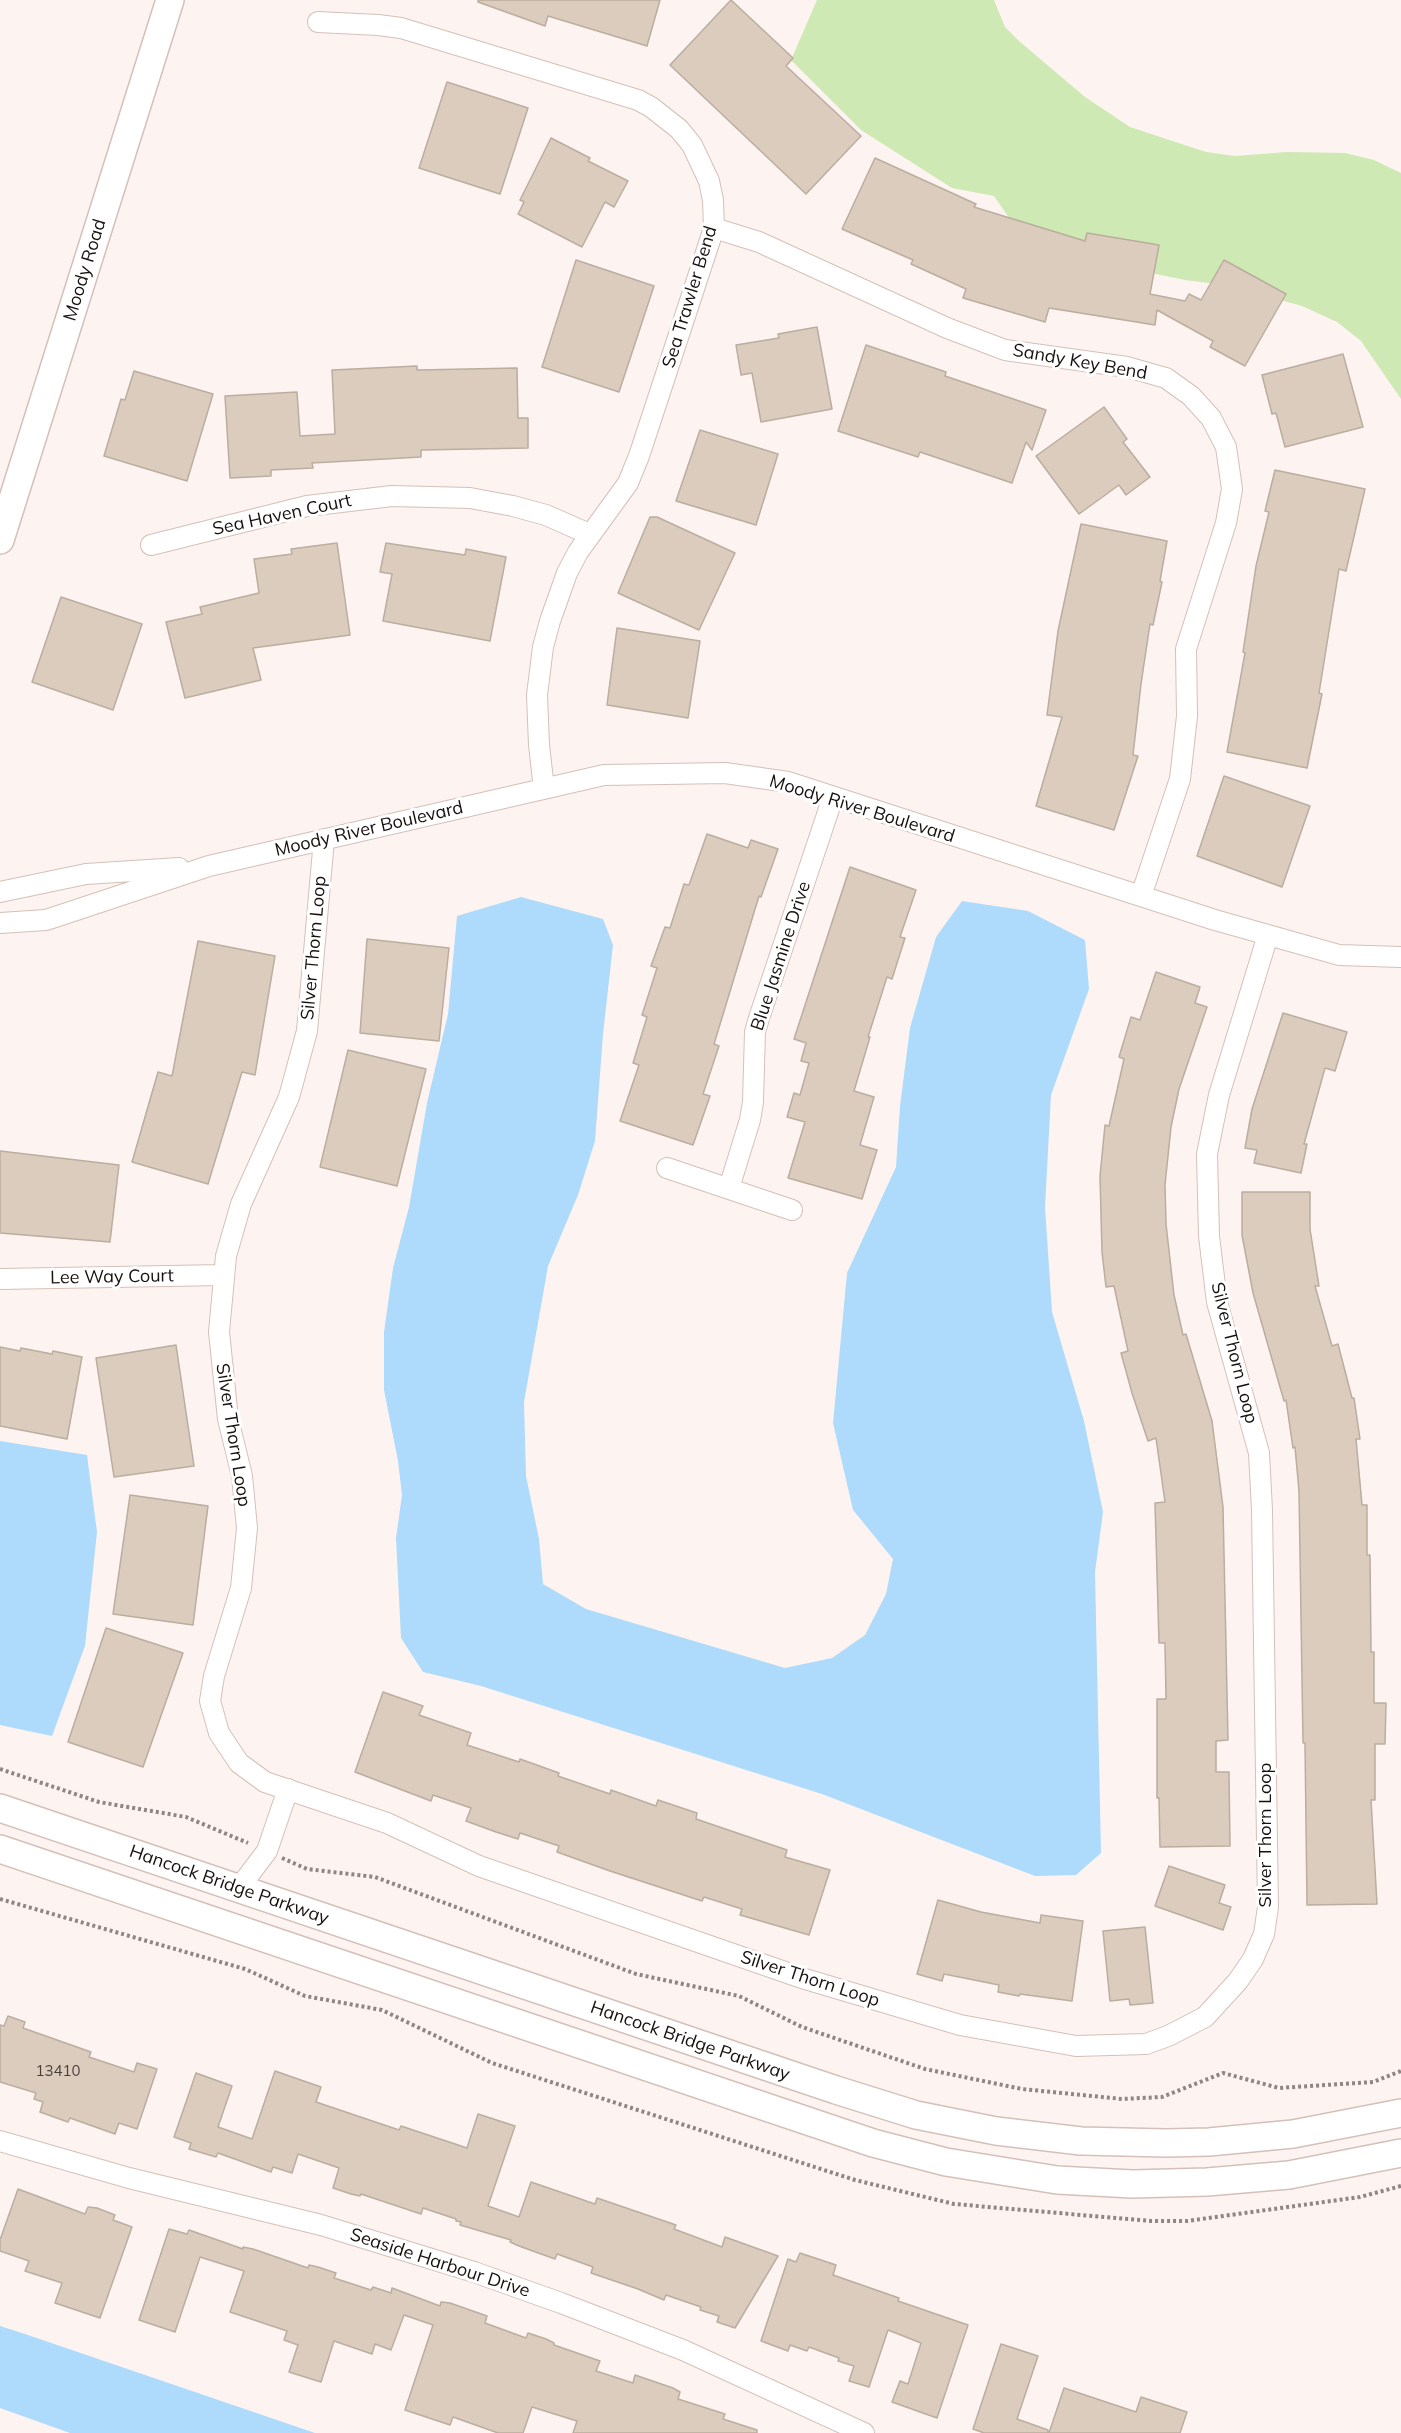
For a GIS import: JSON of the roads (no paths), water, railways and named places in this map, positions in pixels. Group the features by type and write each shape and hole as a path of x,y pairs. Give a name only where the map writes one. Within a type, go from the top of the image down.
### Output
{"main road":[{"name":"Moody Road","path":"0,540 170,0"},
{"name":"Hancock Bridge Parkway","path":"0,1808 916,2115 996,2131 1081,2141 1209,2142 1293,2134 1401,2113"},
{"name":"Hancock Bridge Parkway","path":"0,1849 873,2143 935,2160 982,2170 1057,2180 1132,2184 1207,2182 1289,2175 1401,2153"},
{"path":"723,2092 735,2056"}],"street":[{"name":"Sea Trawler Bend","path":"318,22 378,25 417,32 620,94 651,107 679,129 692,145 702,163 713,200 714,228 635,468 620,495 589,534 567,573 543,647 537,695 544,789"},
{"name":"Sandy Key Bend","path":"714,228 759,242 947,328 1005,350 1127,367 1166,378 1191,396 1211,418 1226,447 1232,489 1226,523 1186,649 1187,716 1180,779 1141,896"},
{"name":"Sea Haven Court","path":"151,545 307,506 392,496 470,498 513,506 546,515 589,534"},
{"name":"Moody River Boulevard","path":"0,923 46,920 209,866 604,775 725,773 788,782 1141,896 1339,955 1401,957"},
{"name":"Blue Jasmine Drive","path":"729,1188 751,1111 754,1046 759,1018 833,797"},
{"name":"Silver Thorn Loop","path":"324,839 307,1031 289,1097 242,1204 226,1256 219,1332 228,1419 242,1476 247,1528 241,1588 214,1676 210,1701 219,1732 239,1763 265,1782 387,1823 479,1866 806,1979 960,2025 1076,2046 1146,2044 1168,2037 1205,2017 1239,1981 1253,1959 1264,1934 1268,1907 1263,1521 1259,1453 1217,1302 1209,1236 1207,1154 1219,1095 1268,935"},
{"name":"Moody River Boulevard","path":"0,892 86,874 209,866"},
{"path":"86,874 94,903"},
{"path":"667,1168 792,1210"},
{"name":"Lee Way Court","path":"0,1279 224,1275"},
{"path":"239,1888 267,1851 288,1789"},
{"name":"Seaside Harbour Drive","path":"0,2141 129,2178 321,2224 474,2272 683,2350 864,2433"}],"water":[{"path":"521,897 603,919 613,945 603,1034 595,1141 578,1195 548,1266 524,1402 526,1476 539,1539 543,1584 586,1609 785,1668 832,1658 865,1635 886,1594 893,1559 853,1510 833,1423 847,1273 896,1167 900,1106 910,1028 936,937 962,901 1028,911 1085,940 1089,989 1051,1095 1045,1207 1052,1312 1084,1421 1103,1512 1095,1572 1101,1853 1076,1875 1035,1876 822,1794 481,1686 423,1672 401,1638 396,1538 402,1495 398,1461 384,1390 384,1332 393,1268 409,1207 427,1103 448,1014 457,916"},
{"path":"0,1441 87,1455 97,1532 85,1646 52,1736 0,1725"},
{"path":"0,2326 315,2433 70,2433 0,2408"}]}
